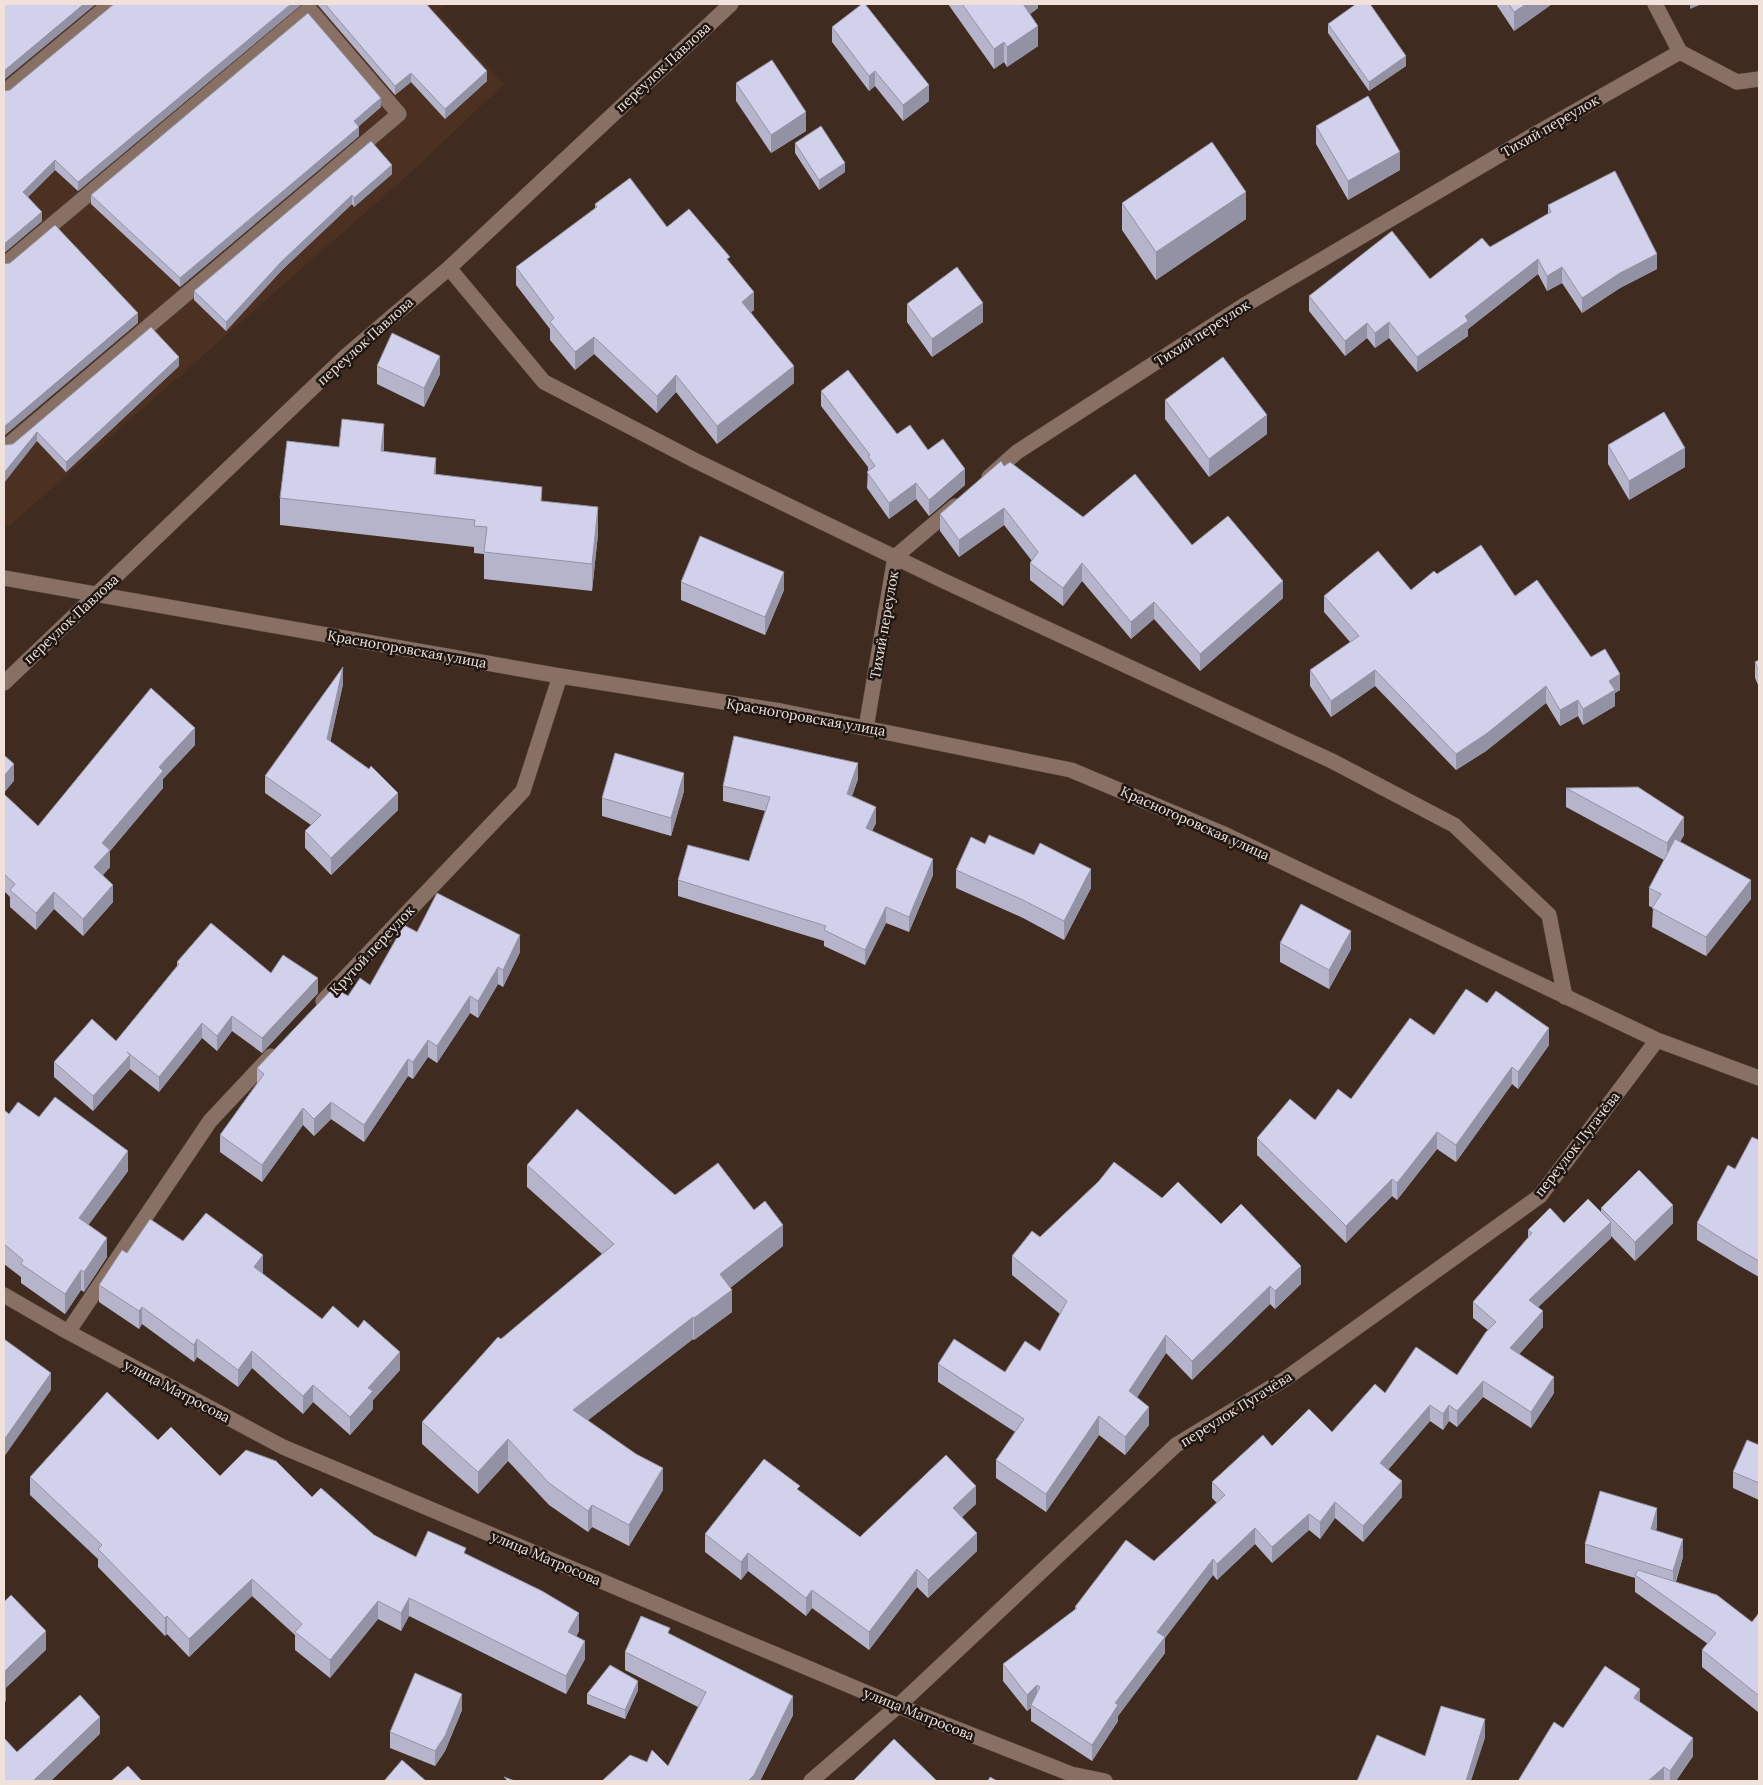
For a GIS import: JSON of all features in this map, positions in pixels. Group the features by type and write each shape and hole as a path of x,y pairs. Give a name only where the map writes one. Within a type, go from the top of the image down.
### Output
{"street":[{"path":"4,92 110,4"},
{"name":"переулок Павлова","path":"4,683 346,356 449,268 731,4"},
{"path":"1655,4 1680,52 1737,82 1759,79"},
{"path":"4,265 310,9 399,114 7,446 4,445"},
{"name":"Тихий переулок","path":"981,483 1017,452 1243,306 1532,136 1680,52"},
{"path":"449,268 544,382 696,461 895,557 1332,761 1454,825 1549,915 1565,997"},
{"name":"Тихий переулок","path":"866,728 895,557 967,496"},
{"name":"Красногоровская улица","path":"5,580 560,676 781,711 1071,770 1226,835 1657,1040 1759,1078"},
{"name":"Крутой переулок","path":"311,1014 523,791 560,676"},
{"name":"переулок Пугачёва","path":"811,1781 898,1706 1176,1445 1286,1379 1540,1196 1657,1040"},
{"path":"68,1332 210,1120 284,1042"},
{"name":"улица Матросова","path":"4,1296 283,1447 898,1706 1071,1774 1105,1781"}],"shaded area":[{"path":"4,4 446,4 437,12 504,84 408,175 9,526 4,525"}],"building":[{"path":"4,4 84,4 4,71"},
{"path":"114,4 291,4 78,182 55,160 23,192 42,212 4,244 4,91 10,90"},
{"path":"325,4 426,4 487,71 445,109 411,73 395,86"},
{"path":"862,4 865,4 929,85 903,105 875,71 869,76 832,27"},
{"path":"962,4 1023,4 1038,26 1007,47 1004,42 994,49"},
{"path":"1356,4 1370,4 1406,56 1369,82 1328,24"},
{"path":"1509,4 1526,4 1514,12"},
{"path":"308,13 381,98 354,121 359,127 180,278 91,195"},
{"path":"772,60 806,112 771,135 736,83"},
{"path":"1368,96 1400,152 1348,181 1316,126"},
{"path":"821,126 845,163 819,180 795,143"},
{"path":"371,141 392,165 354,198 352,195 281,262 226,322 194,291"},
{"path":"1212,142 1246,192 1156,252 1122,203"},
{"path":"1615,171 1657,254 1620,273 1582,298 1562,267 1547,276 1538,259 1465,316 1468,321 1417,357 1389,322 1375,333 1367,323 1345,341 1309,296 1392,231 1430,279 1482,238 1490,247 1551,212 1548,205"},
{"path":"630,178 667,227 689,209 730,257 727,259 754,292 742,302 794,366 717,426 676,375 657,396 594,337 575,352 550,322 554,318 516,267 597,207 595,204"},
{"path":"55,225 138,313 4,427 4,264 10,263"},
{"path":"957,267 983,303 932,339 907,304"},
{"path":"151,327 179,357 66,462 37,432 4,473 4,445 13,444"},
{"path":"392,333 440,356 424,388 377,366"},
{"path":"1223,357 1267,415 1209,459 1165,400"},
{"path":"848,370 897,434 910,425 928,450 943,439 965,469 929,500 916,483 889,503 867,472 875,466 868,456 870,455 821,391"},
{"path":"1664,412 1685,448 1629,481 1608,445"},
{"path":"342,419 384,424 381,451 436,458 434,474 542,487 541,501 598,507 592,564 484,552 487,527 474,526 475,520 280,498 287,441 339,447"},
{"path":"1001,461 1004,466 1010,462 1083,517 1135,474 1192,545 1228,516 1283,581 1200,654 1154,602 1131,622 1082,563 1063,588 1030,563 1038,552 1004,508 959,540 940,514"},
{"path":"700,536 784,572 765,617 681,582"},
{"path":"1481,545 1515,596 1537,580 1591,657 1605,649 1620,674 1609,681 1615,690 1583,709 1578,700 1560,710 1546,686 1486,734 1456,754 1375,670 1331,701 1310,670 1359,636 1324,596 1378,551 1411,590 1434,571 1437,574"},
{"path":"1759,660 1759,672 1755,662"},
{"path":"343,667 327,739 369,769 371,766 398,793 331,858 305,831 321,815 265,776"},
{"path":"151,688 195,728 159,767 163,771 102,843 110,850 94,867 113,885 83,919 54,892 36,913 10,890 15,884 4,874 4,794 38,826"},
{"path":"734,736 858,763 847,794 876,807 866,828 933,859 909,917 886,907 865,950 824,930 826,926 678,880 688,845 749,861 770,797 723,786"},
{"path":"615,753 684,773 671,818 602,798"},
{"path":"4,755 14,764 4,776"},
{"path":"1638,787 1684,817 1667,843 1566,788"},
{"path":"989,835 1034,855 1040,843 1091,869 1064,921 956,870 971,837 985,844"},
{"path":"1675,839 1751,880 1706,937 1652,908 1661,894 1649,888"},
{"path":"437,893 520,935 503,970 498,967 478,1001 470,996 437,1046 428,1040 413,1062 408,1059 364,1125 331,1102 314,1119 303,1108 262,1165 220,1135 264,1074 257,1068 334,987 348,996 360,978 370,985 404,925 417,932"},
{"path":"1301,904 1351,931 1329,970 1280,943"},
{"path":"211,923 271,973 283,955 318,978 262,1038 232,1016 217,1036 202,1023 159,1077 127,1052 130,1055 93,1096 54,1062 92,1019 116,1041 179,964 177,962"},
{"path":"1466,989 1487,1003 1496,991 1549,1028 1518,1072 1512,1067 1456,1145 1437,1132 1397,1183 1392,1179 1346,1226 1257,1138 1290,1099 1315,1120 1338,1089 1351,1099 1410,1018 1434,1035"},
{"path":"55,1097 128,1151 79,1218 107,1238 84,1272 81,1270 65,1294 21,1264 23,1260 4,1244 4,1110 9,1114 18,1102 39,1117"},
{"path":"577,1109 675,1195 718,1163 754,1210 765,1201 783,1225 720,1274 732,1290 693,1317 573,1410 636,1454 663,1468 629,1525 592,1505 588,1511 549,1483 508,1439 478,1472 422,1422 498,1337 501,1339 614,1244 527,1165"},
{"path":"1752,1137 1759,1140 1759,1261 1697,1223 1728,1165 1735,1169"},
{"path":"1114,1162 1162,1198 1178,1182 1221,1224 1241,1204 1301,1266 1275,1291 1270,1286 1192,1361 1166,1335 1129,1391 1149,1407 1125,1437 1099,1416 1046,1494 996,1460 1024,1419 938,1364 954,1339 1005,1372 1025,1341 1040,1351 1067,1301 1012,1256 1032,1231 1040,1237 1099,1181"},
{"path":"1639,1170 1673,1205 1635,1242 1601,1208"},
{"path":"1588,1199 1611,1222 1529,1300 1543,1311 1510,1348 1554,1377 1531,1412 1483,1381 1457,1411 1449,1405 1443,1414 1430,1405 1380,1463 1402,1481 1363,1526 1335,1502 1320,1522 1309,1514 1272,1547 1255,1528 1217,1564 1213,1559 1157,1632 1165,1637 1115,1703 1118,1705 1092,1745 1031,1705 1040,1687 1037,1685 1027,1695 1003,1664 1077,1608 1075,1607 1126,1540 1154,1561 1225,1495 1212,1482 1263,1435 1272,1446 1309,1409 1332,1432 1375,1384 1385,1393 1416,1347 1457,1375 1486,1332 1496,1322 1473,1302 1532,1233 1528,1230 1550,1208 1564,1223"},
{"path":"206,1213 263,1255 254,1267 322,1319 333,1306 358,1328 364,1320 400,1352 368,1388 373,1391 350,1417 313,1385 303,1396 252,1351 238,1370 197,1339 194,1345 142,1307 139,1311 99,1285 122,1250 127,1253 150,1219 183,1241"},
{"path":"4,1339 51,1373 4,1440"},
{"path":"107,1392 158,1440 171,1427 220,1476 246,1450 276,1461 312,1497 321,1488 374,1535 416,1557 428,1531 466,1548 464,1553 542,1591 579,1613 568,1632 585,1641 566,1676 409,1598 401,1613 378,1601 330,1660 295,1632 302,1624 252,1579 189,1639 167,1616 165,1618 98,1549 102,1545 30,1477"},
{"path":"1747,1440 1759,1445 1759,1483 1733,1472"},
{"path":"946,1455 976,1486 953,1508 977,1533 928,1580 917,1569 869,1632 812,1590 806,1598 748,1553 741,1562 705,1534 764,1459 800,1486 797,1489 860,1537"},
{"path":"1600,1491 1657,1508 1651,1529 1683,1539 1673,1571 1585,1544"},
{"path":"1638,1570 1717,1595 1752,1622 1759,1613 1758,1695 1702,1650 1716,1633 1635,1575"},
{"path":"11,1595 46,1631 4,1672 4,1602"},
{"path":"641,1616 670,1628 668,1633 793,1696 754,1775 748,1781 602,1781 630,1755 647,1762 652,1750 668,1766 706,1692 625,1652"},
{"path":"610,1665 638,1681 625,1710 587,1694"},
{"path":"1605,1666 1640,1689 1634,1698 1693,1738 1670,1771 1664,1767 1648,1781 1518,1781 1554,1722 1563,1728"},
{"path":"415,1673 462,1694 445,1736 435,1751 390,1732"},
{"path":"80,1695 100,1717 33,1781 4,1781 4,1738 17,1752"},
{"path":"1441,1706 1485,1719 1466,1781 1357,1781 1377,1735 1425,1756"},
{"path":"894,1739 937,1781 853,1781"},
{"path":"402,1760 426,1781 384,1781"},
{"path":"128,1766 142,1781 111,1781"},
{"path":"990,1777 997,1781 988,1781"}]}
